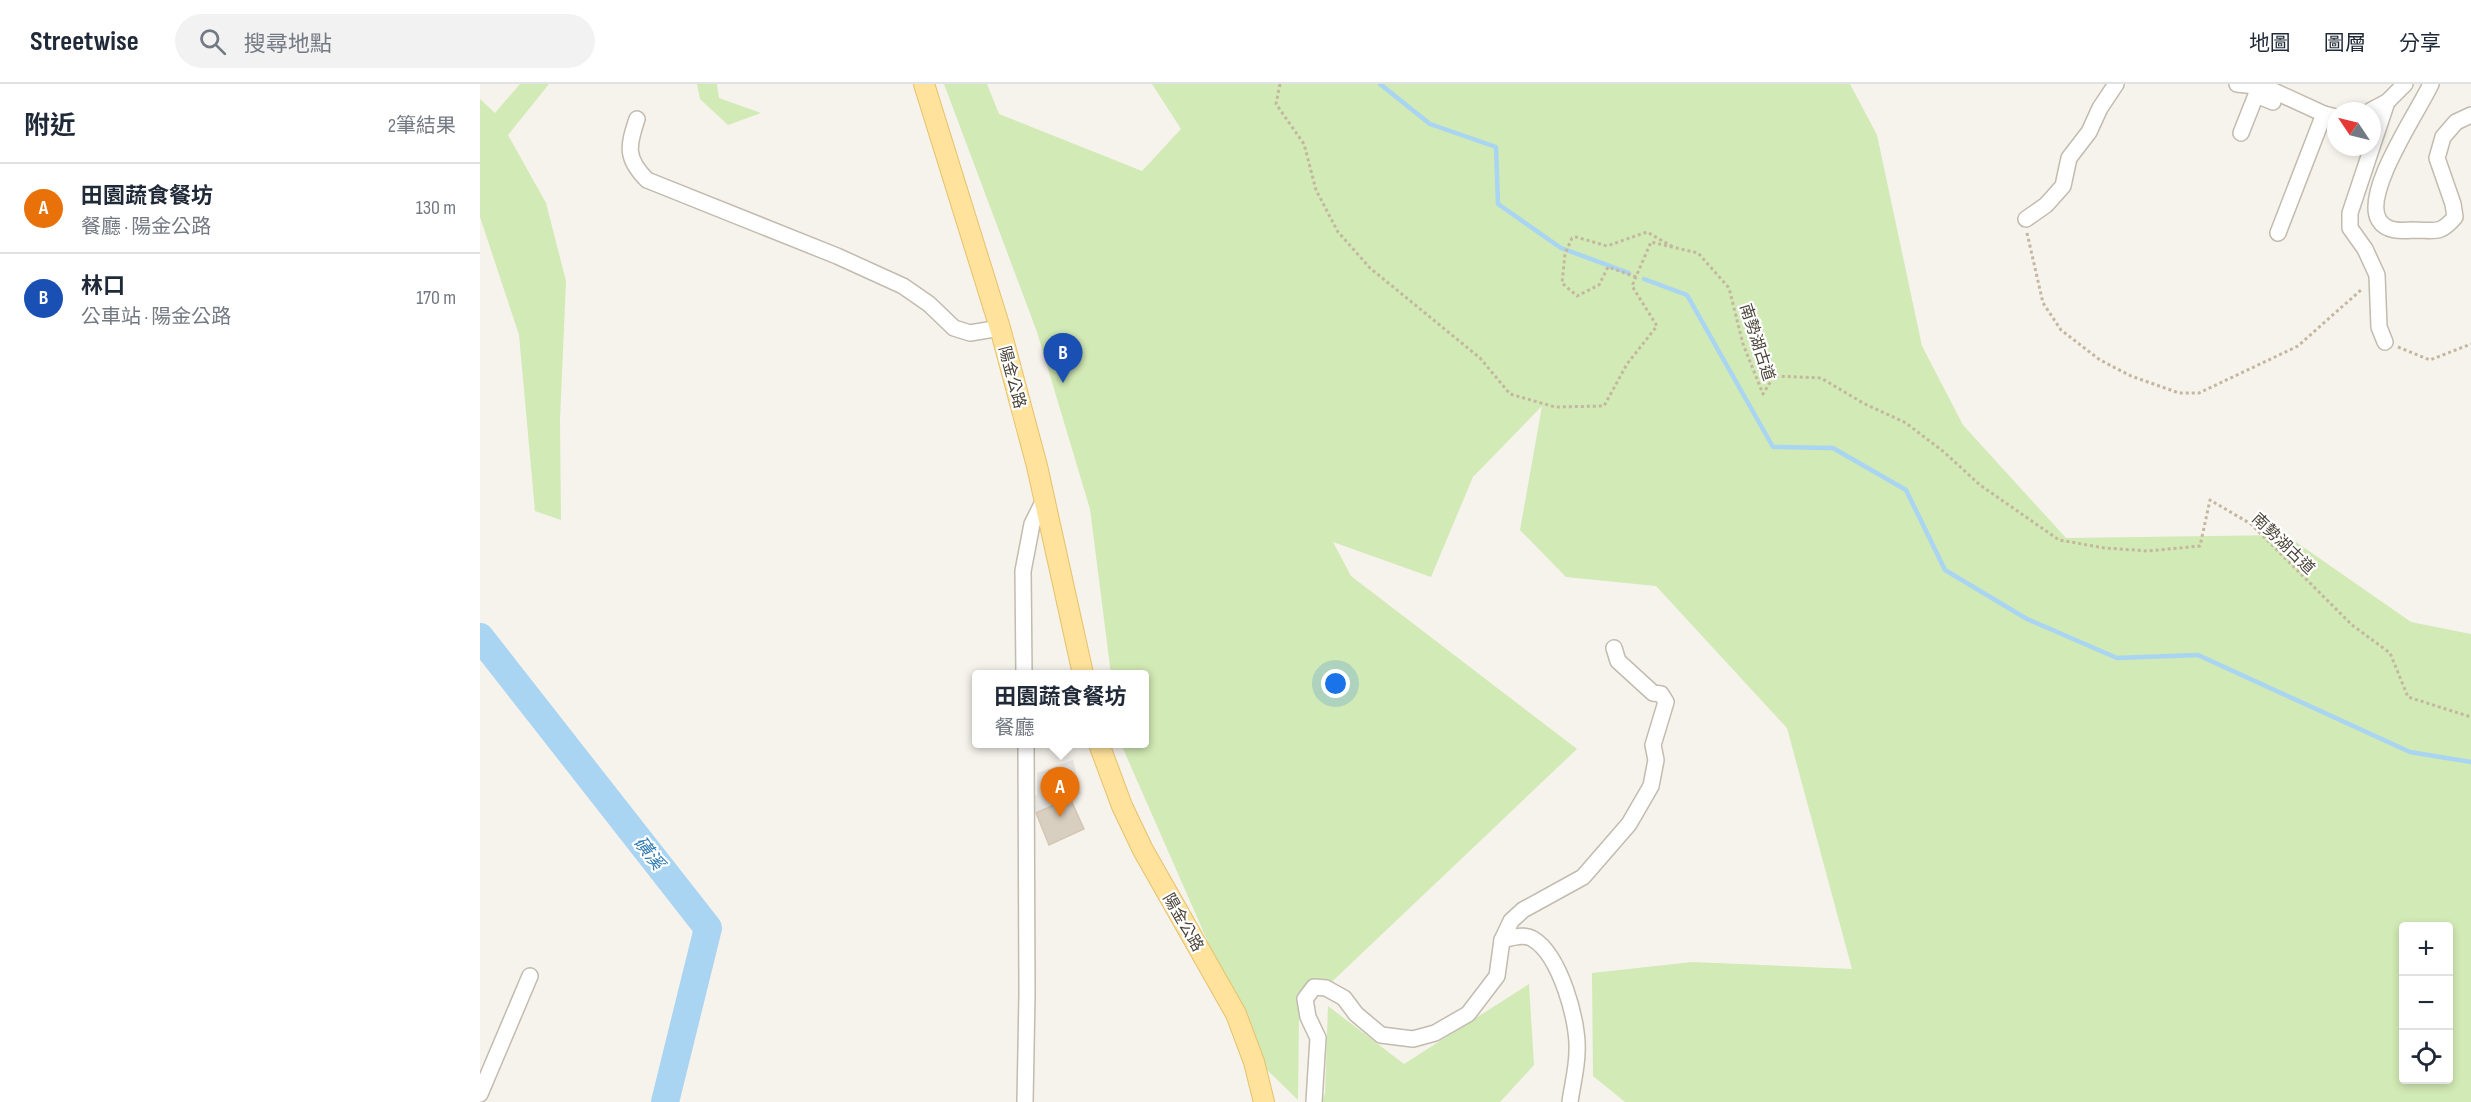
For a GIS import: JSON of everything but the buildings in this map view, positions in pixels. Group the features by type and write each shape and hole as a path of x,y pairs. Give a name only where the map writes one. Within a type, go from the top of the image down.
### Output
{"main road":[{"name":"陽金公路","path":"924,84 1000,328 1044,500 1082,670"},
{"name":"陽金公路","path":"1100,748 1122,806 1143,850 1236,1014 1254,1062 1264,1102"}],"street":[{"path":"2026,219 2046,205 2063,186 2070,158 2089,132 2100,108 2116,84"},
{"path":"2237,84 2265,87 2327,115"},
{"path":"2381,105 2405,84"},
{"path":"2431,84 2400,138 2376,204 2379,220 2386,227 2397,231 2437,231 2446,228 2454,217 2453,204 2437,158 2443,136 2456,122 2471,115"},
{"path":"2241,133 2256,95 2277,104 2300,104"},
{"path":"2385,342 2379,327 2377,275 2366,249 2350,228 2350,213 2387,102"},
{"path":"637,118 628,146 634,167 647,180 837,256 903,286 929,304 954,328 970,333 1000,328"},
{"path":"2278,233 2327,123"},
{"path":"1024,670 1023,571 1032,524 1044,500"},
{"path":"1314,1102 1318,1038 1308,1017 1305,999 1314,987 1326,988 1344,998 1356,1014 1382,1035 1413,1040 1435,1033 1468,1014 1497,976 1502,940 1511,921 1523,910 1575,882 1595,865 1629,824 1651,786 1656,760 1653,745 1666,702 1660,694 1653,693 1618,661 1614,648"},
{"path":"1025,1102 1026,748"},
{"path":"1502,940 1524,936 1533,939 1547,952 1569,996 1578,1051 1570,1102"},
{"path":"480,1094 530,976"}],"path":[{"path":"1280,84 1276,105 1304,144 1316,190 1338,232 1370,268 1480,358 1510,394 1555,407 1604,406 1627,364 1657,326 1632,286 1636,277 1608,267 1599,285 1577,296 1562,284 1565,254 1572,238 1576,237 1606,246 1647,232 1676,248"},
{"path":"2026,219 2035,274 2043,303 2061,330 2100,360 2131,376 2179,393 2199,393 2298,346 2377,275"},
{"name":"南勢湖古道","path":"1636,277 1652,242 1698,253 1729,288 1743,344 1763,394 1774,376 1821,378 1863,403 1906,423 1944,452 1980,485 2059,540 2105,548 2148,551 2200,546 2210,500 2251,524 2352,626 2390,653 2408,697 2471,717"},
{"path":"2385,342 2430,360 2471,344"}],"green space":[{"path":"520,84 549,84 508,135 546,203 566,281 560,420 561,520 535,511 519,335 480,217 480,99 495,113"},
{"path":"697,84 717,84 719,98 761,113 728,125 700,99"},
{"path":"944,84 987,84 999,114 1142,171 1181,129 1152,84 1850,84 1877,135 1922,346 1963,425 2066,538 2286,535 2411,622 2471,634 2471,1102 1625,1102 1593,1076 1592,973 1692,962 1852,969 1787,728 1656,586 1566,577 1520,530 1542,406 1473,477 1431,577 1333,542 1351,576 1577,749 1299,1013 1298,1100 1262,1065 1123,748 1149,748 1149,670 1110,670 1090,509 1037,332"},
{"path":"1529,984 1534,1065 1500,1102 1322,1102 1325,1093 1328,1006 1404,1064"}],"shaded area":[{"path":"1073,760 1081,794 1027,816 1026,797 1037,795 1037,773"}],"waterway":[{"path":"1380,84 1430,124 1496,147 1498,204 1561,248 1629,273"},
{"path":"1644,279 1687,295 1773,447 1833,448 1906,490 1945,570 2027,619 2117,658 2198,655 2410,752 2471,762"},
{"name":"磺溪","path":"480,637 708,928 665,1102"}],"place":[{"name":"林口","path":"1063,383"},
{"name":"田園蔬食餐坊","path":"1060,817"}]}
